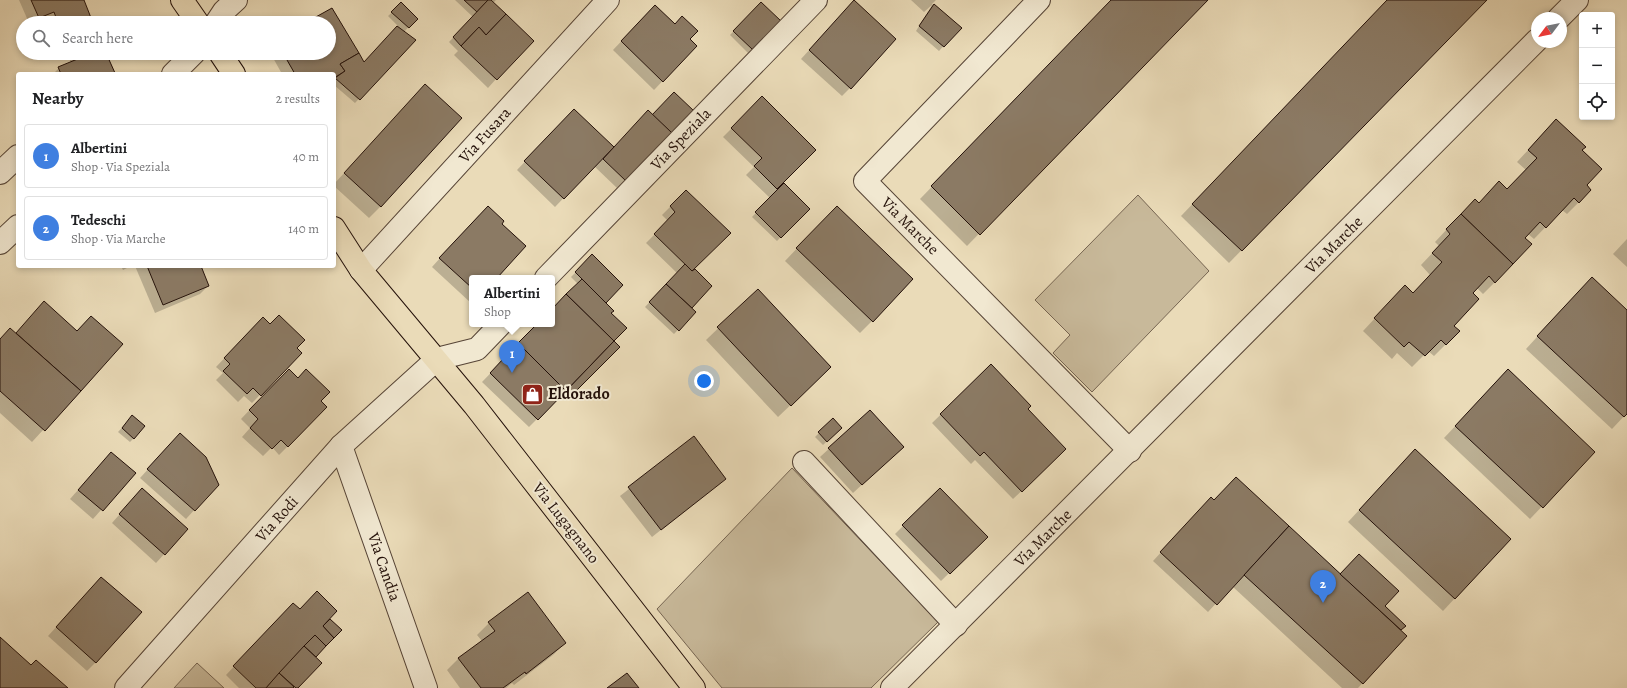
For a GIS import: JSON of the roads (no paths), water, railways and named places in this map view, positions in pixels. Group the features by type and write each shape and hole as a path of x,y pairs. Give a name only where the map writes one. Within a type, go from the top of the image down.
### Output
{"main road":[{"path":"182,0 193,16"},
{"path":"225,60 233,72"},
{"name":"Via Lugagnano","path":"336,231 361,270 437,359 694,688"}],"street":[{"path":"221,16 236,0"},
{"name":"Via Fusara","path":"361,270 608,0"},
{"name":"Via Speziala","path":"549,275 816,0"},
{"name":"Via Marche","path":"1039,0 865,181 1130,451"},
{"path":"1565,12 1577,0"},
{"name":"Via Marche","path":"892,688 1130,451 1531,46"},
{"path":"175,72 187,60"},
{"path":"0,174 16,159"},
{"path":"0,243 16,228"},
{"path":"437,359 477,348 498,327"},
{"name":"Via Rodi","path":"126,688 341,446 437,359"},
{"name":"Via Candia","path":"341,446 426,688"},
{"path":"804,462 956,625"}],"place":[{"name":"Albertini","path":"512,373"},
{"name":"Eldorado","path":"533,394"},
{"name":"Tedeschi","path":"1323,603"}]}
